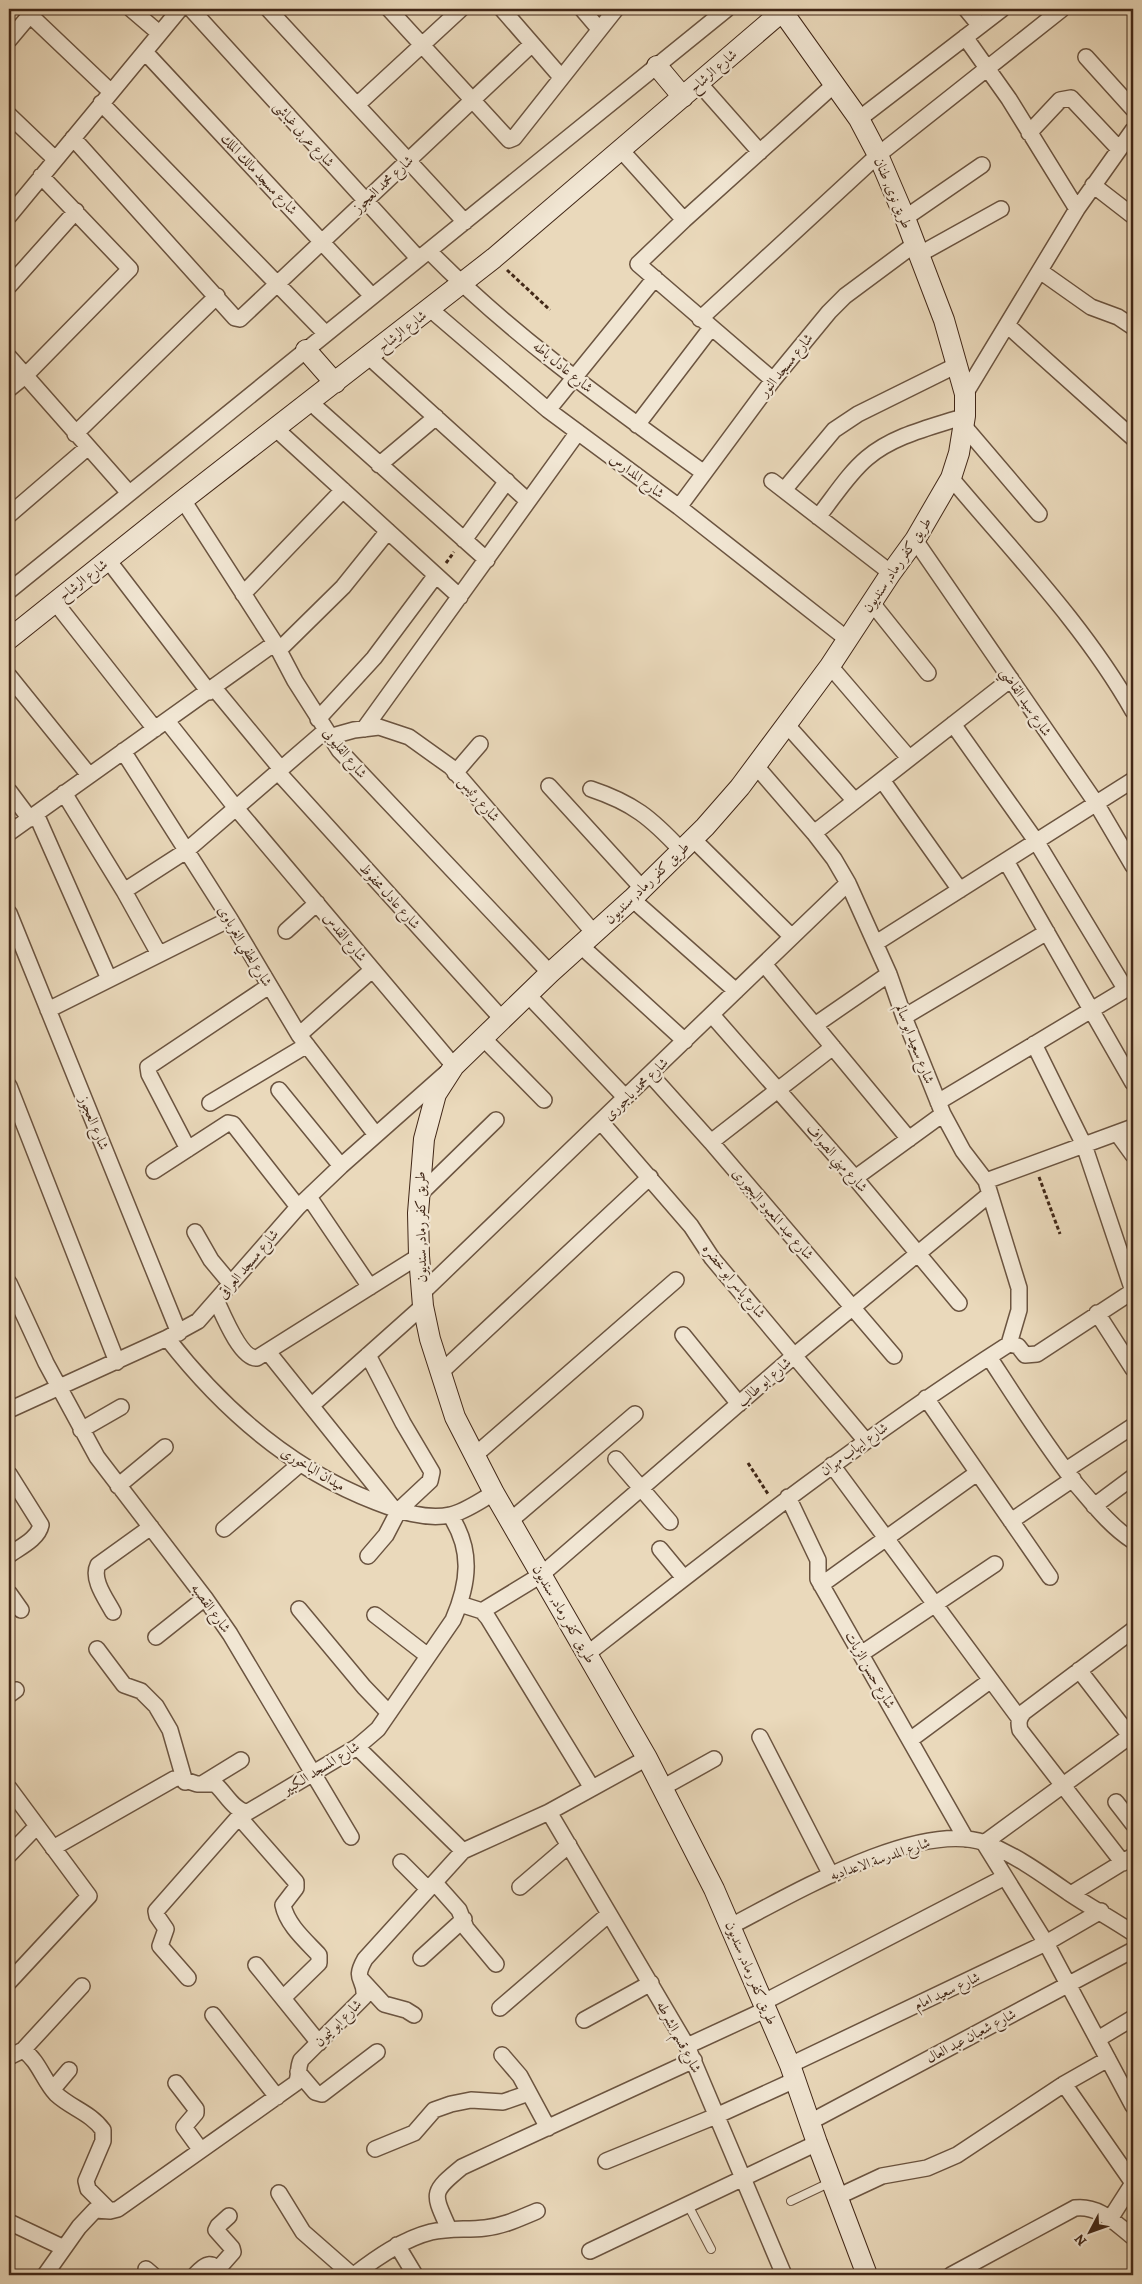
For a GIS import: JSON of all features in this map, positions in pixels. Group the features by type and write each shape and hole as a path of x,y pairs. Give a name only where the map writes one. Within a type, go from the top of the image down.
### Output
{"street":[{"path":"130,9 159,34"},
{"path":"9,216 180,9"},
{"name":"شارع عربى غباشى","path":"191,9 365,200 424,255"},
{"path":"268,9 465,222"},
{"path":"389,9 506,139 509,140 514,138 616,9"},
{"path":"357,105 461,9"},
{"path":"502,9 562,77"},
{"path":"582,9 599,29"},
{"path":"9,590 727,9"},
{"path":"966,9 980,26"},
{"path":"859,119 1002,9"},
{"path":"637,425 706,323 878,155 1062,9"},
{"name":"شارع الرشاح","path":"9,639 183,500 494,258 784,10"},
{"name":"طريق نوى, طنان","path":"784,10 859,119 878,155 905,218 944,320 965,394"},
{"path":"9,40 33,12 106,98 277,284 326,334"},
{"path":"965,37 988,68 1077,209"},
{"name":"شارع محمد العجوز","path":"217,296 234,316 238,319 242,318 321,241 532,44"},
{"name":"شارع مسجد مالك الملك","path":"145,52 372,296"},
{"path":"1086,58 1133,109"},
{"path":"657,66 683,97"},
{"path":"699,83 760,152"},
{"path":"773,380 638,264 835,84"},
{"path":"1029,133 1060,100 1071,98 1119,149"},
{"path":"9,115 56,159"},
{"path":"965,394 1077,209 1133,130"},
{"path":"73,138 217,296 75,434"},
{"path":"621,150 684,220"},
{"path":"905,218 982,165"},
{"path":"9,390 130,269 41,176"},
{"path":"1094,185 1133,216"},
{"name":"شارع مسجد النور","path":"678,507 773,380 845,296 917,249 1000,209"},
{"path":"9,286 76,211"},
{"name":"شارع عادل باطه","path":"424,255 575,378 704,473"},
{"path":"1040,271 1091,308 1111,313 1133,328"},
{"path":"548,410 655,278"},
{"name":"شارع المدارس","path":"430,309 548,410 678,507 847,640"},
{"path":"1007,325 1133,438"},
{"path":"306,350 335,383"},
{"path":"9,357 87,448 130,493"},
{"path":"369,357 528,501"},
{"path":"784,490 834,430 858,414 958,365"},
{"name":"طريق كفر رماد, سنديون","path":"867,2275 817,2143 793,2072 731,1926 647,1758 494,1493 455,1417 440,1374 423,1300 418,1256 420,1165 428,1120 436,1094 454,1066 687,845 756,766 830,666 915,540 951,478 960,453 965,394"},
{"path":"310,402 487,560"},
{"path":"379,465 436,417"},
{"path":"818,517 855,470 875,452 900,438 964,421 1039,514"},
{"path":"276,429 460,597"},
{"path":"364,729 578,432"},
{"path":"9,515 87,448"},
{"path":"951,478 1078,628 1115,679 1133,711"},
{"path":"464,540 507,481"},
{"path":"772,481 891,573"},
{"path":"243,594 343,490"},
{"name":"شارع القليوبى","path":"183,500 277,647 324,729 339,750 550,973"},
{"path":"9,833 123,751 277,647 343,587 388,531"},
{"name":"شارع سيد القاضي","path":"915,540 1096,803 1133,866"},
{"name":"شارع عادل محفوظ","path":"108,560 211,690 279,770 503,1020"},
{"path":"124,891 186,851 324,729 436,575"},
{"name":"شارع القدس","path":"55,602 161,725 236,808 454,1066"},
{"path":"872,603 928,673"},
{"path":"830,666 909,758"},
{"path":"9,676 89,775"},
{"path":"814,833 1011,679"},
{"path":"786,724 855,801"},
{"path":"855,1178 909,1139 940,1108 1034,1044 1130,987 1036,841 953,724"},
{"name":"شارع رئيس","path":"324,729 379,727 409,737 455,773 588,939"},
{"path":"455,773 480,744"},
{"name":"شارع لطفي الغرباوى","path":"123,751 230,919 303,1040 376,1135"},
{"name":"شارع سعيد ابو سالم","path":"756,766 814,833 834,859 848,883 889,974 940,1108 963,1151 988,1188 1019,1288 1019,1310 1009,1344"},
{"path":"882,780 960,890"},
{"path":"876,943 1133,780"},
{"path":"549,786 637,893 736,991"},
{"path":"591,789 617,798 641,812 687,845 792,937"},
{"path":"9,792 33,816 109,979"},
{"path":"64,793 124,891 159,954"},
{"path":"1006,861 1133,1083"},
{"name":"شارع محمد باجورى","path":"311,1406 368,1355 626,1097 848,883"},
{"path":"286,931 316,903"},
{"name":"شارع العجوز","path":"9,913 173,1336"},
{"path":"48,1010 230,919"},
{"path":"904,1017 1047,932"},
{"path":"588,939 684,1041"},
{"path":"764,964 909,1139"},
{"path":"210,1103 303,1040 372,970"},
{"path":"815,1025 889,974"},
{"path":"188,1149 148,1071 151,1065 269,986"},
{"path":"528,995 626,1097"},
{"name":"شارع مهني الصواف","path":"712,1015 855,1178 960,1303"},
{"path":"483,1038 544,1100"},
{"path":"1009,1344 1018,1346 1025,1355 1037,1354 1133,1291 1084,1146 1034,1044"},
{"path":"711,1142 833,1047"},
{"name":"شارع مسجد العراقى","path":"9,1410 173,1336 198,1321 217,1302 303,1202 454,1066"},
{"name":"شارع عبد المعبود البجورى","path":"650,1074 711,1142 894,1356"},
{"path":"9,1086 117,1362"},
{"path":"279,1090 341,1166"},
{"path":"419,1195 496,1120"},
{"name":"شارع ياسر ابو خضره","path":"601,1122 691,1226 718,1266 865,1440"},
{"path":"154,1171 228,1123 233,1124 303,1202 370,1287"},
{"name":"شارع ابو طالب","path":"482,1611 541,1575 795,1355 918,1254 988,1188 1034,1163 1133,1128"},
{"path":"1118,1133 1133,1155"},
{"path":"440,1374 650,1177"},
{"path":"195,1232 211,1260 231,1284"},
{"path":"217,1302 233,1335 247,1355 253,1359 268,1352 418,1256"},
{"path":"474,1456 676,1280"},
{"name":"شارع القصبه","path":"9,1283 81,1430 118,1486 205,1598 230,1634 351,1837"},
{"path":"1097,1313 1133,1369"},
{"path":"683,1334 739,1404"},
{"name":"ميدان الباخورى","path":"173,1336 192,1368 242,1422 300,1464 336,1484 396,1510 431,1516 450,1515 494,1493"},
{"name":"شارع ايهاب مهران","path":"587,1654 832,1464 926,1398 1009,1344"},
{"path":"268,1352 396,1510"},
{"path":"368,1355 403,1423 432,1472 430,1481 396,1510 386,1535 368,1556"},
{"path":"989,1356 1048,1448 1069,1475 1094,1506 1120,1532 1133,1541"},
{"path":"926,1398 1050,1577"},
{"path":"81,1430 121,1407"},
{"path":"510,1521 635,1414"},
{"path":"1011,1521 1133,1426"},
{"path":"118,1486 165,1447"},
{"path":"616,1459 670,1522"},
{"path":"224,1529 300,1464"},
{"path":"832,1464 1019,1718 1020,1730 1063,1785 1128,1860 1071,1894"},
{"path":"821,1585 977,1473"},
{"path":"9,1474 41,1525 40,1531 33,1538 9,1555"},
{"path":"1094,1506 1133,1477"},
{"name":"شارع حسن الزيات","path":"782,1502 818,1560 816,1573 821,1585 966,1839"},
{"name":"شارع المسجد الكبير","path":"241,1814 253,1809 358,1747 378,1729 453,1620 460,1604 467,1568 466,1552 461,1531 450,1515"},
{"path":"113,1612 95,1576 98,1565 151,1527"},
{"path":"660,1549 684,1578"},
{"path":"860,1654 995,1564"},
{"path":"9,1593 21,1610"},
{"path":"156,1637 205,1598"},
{"path":"460,1604 482,1611 488,1618 592,1788"},
{"path":"299,1609 364,1687 389,1713"},
{"path":"375,1615 428,1656"},
{"path":"1019,1718 1133,1630"},
{"path":"97,1649 124,1684 141,1690 156,1706 170,1730 185,1782"},
{"path":"1079,1670 1132,1735 984,1843 1046,1943 1133,2106"},
{"path":"910,1740 992,1680"},
{"path":"760,1737 831,1874"},
{"path":"358,1747 463,1851"},
{"name":"شارع ابو ليمون","path":"45,2275 88,2215 95,2210 110,2212 118,2209 296,2083 301,2060 364,1997 365,1988 358,1976 365,1959 463,1851 548,1812 647,1758"},
{"path":"662,1788 714,1759"},
{"path":"202,1784 241,1760"},
{"path":"53,1848 164,1783 180,1778 185,1782 215,1784 296,1882 296,1888 284,1905 285,1913 295,1928 319,1955 319,1963 282,1998"},
{"path":"9,1788 89,1896 9,1982"},
{"path":"1116,1802 1133,1824"},
{"name":"شارع قسم الشرطه","path":"548,1812 687,2046 784,2275"},
{"path":"188,1978 160,1946 166,1929 157,1916 156,1911 241,1814"},
{"path":"9,1855 37,1826"},
{"name":"شارع المدرسة الاعداديه","path":"731,1926 831,1874 926,1841 953,1837 984,1843 1032,1866 1071,1894 1101,1911 1133,1933"},
{"path":"520,1886 569,1845"},
{"path":"401,1862 459,1910 466,1928 496,1964"},
{"path":"687,2046 1005,1877"},
{"name":"شارع سعيد امام","path":"606,2161 716,2116 793,2072 1046,1943 1101,1911"},
{"path":"500,2008 609,1914"},
{"path":"421,1958 464,1919"},
{"name":"شارع شعبان عبد العال","path":"810,2122 1133,1950"},
{"path":"256,1965 319,2043"},
{"path":"358,1976 384,2004 406,2010 414,2016"},
{"path":"584,2020 651,1983"},
{"path":"9,2057 23,2050 82,1986"},
{"path":"213,2015 277,2097"},
{"path":"1098,2039 1133,2018"},
{"path":"23,2050 32,2057 52,2089 93,2117 103,2130 103,2141 86,2181 88,2189 110,2212"},
{"path":"298,2072 315,2092 322,2094 377,2052"},
{"path":"502,2055 520,2076 548,2128"},
{"path":"834,2189 882,2176 927,2168 957,2155 1064,2084 1108,2059"},
{"path":"449,2229 435,2198 437,2191 462,2167 694,2060"},
{"path":"52,2089 69,2070"},
{"path":"176,2083 196,2109 195,2115 184,2127 200,2150"},
{"path":"1064,2084 1133,2183 1110,2219"},
{"path":"375,2149 414,2132 434,2110 471,2100 503,2102 529,2092"},
{"path":"590,2251 817,2143"},
{"path":"278,2193 303,2232 353,2275 398,2246 430,2232 449,2229 486,2228 508,2223 537,2211"},
{"path":"951,2275 1074,2208 1091,2208 1101,2212 1133,2237"},
{"path":"195,2275 202,2268 210,2264 221,2272 233,2252 232,2248 216,2230 230,2216"},
{"path":"9,2222 64,2248"},
{"path":"398,2246 415,2275"}],"lane":[{"path":"791,2201 834,2189"},
{"path":"688,2204 711,2249"}],"path":[{"path":"494,258 550,310"},
{"path":"436,575 464,540"},
{"path":"1034,1163 1060,1234"},
{"path":"748,1463 782,1502"}]}
